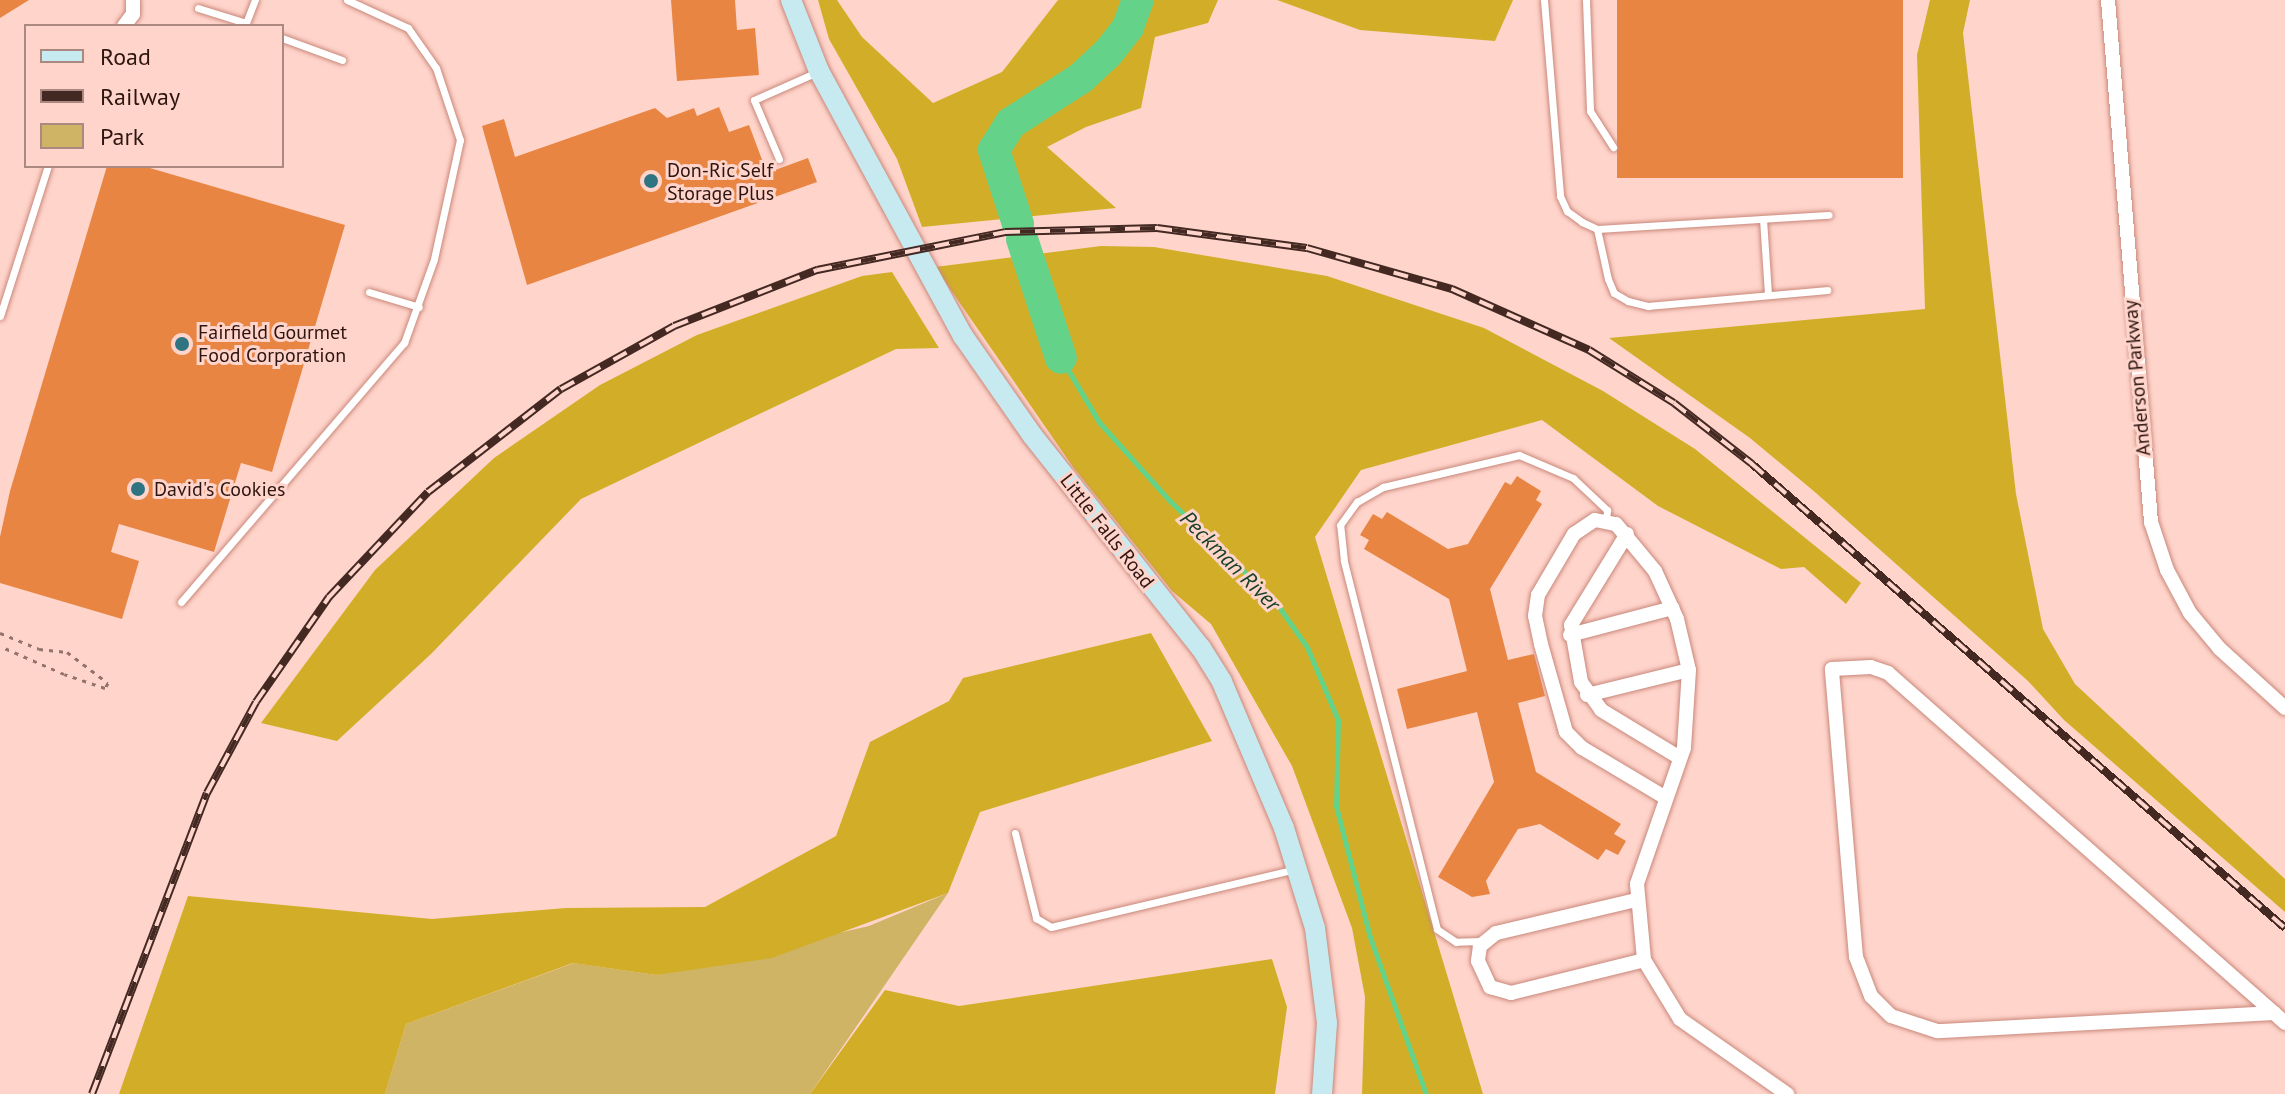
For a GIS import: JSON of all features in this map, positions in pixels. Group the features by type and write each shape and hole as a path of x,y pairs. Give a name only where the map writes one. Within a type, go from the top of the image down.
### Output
{"street":[{"path":"126,24 133,14 133,0"},
{"name":"Little Falls Road","path":"791,0 819,71 963,336 1032,435 1201,648 1222,682 1299,868 1323,973 1327,1023 1322,1094"},
{"name":"Anderson Parkway","path":"2108,0 2151,522 2167,570 2190,613 2220,649 2285,708"},
{"path":"1666,798 1582,748 1566,732 1541,644 1535,616 1538,595 1574,534 1595,520 1606,521 1627,534 1655,571 1673,608 1689,670 1688,723 1680,758 1666,798 1641,862 1636,900 1644,960 1680,1019 1787,1094"},
{"path":"1627,534 1579,607 1570,635 1587,695 1601,710 1680,758"},
{"path":"1570,635 1673,608"},
{"path":"1871,667 1888,673 2280,1018 1937,1031 1891,1016 1871,996 1856,957 1832,669 1871,667"},
{"path":"1587,695 1689,670"},
{"path":"1636,900 1511,928 1484,941 1478,961 1484,978 1503,993 1644,960"}],"lane":[{"path":"198,8 250,24 255,0"},
{"path":"181,602 404,343 419,307 460,140 436,68 408,28 347,0"},
{"path":"1544,0 1560,196 1567,211 1597,229 1829,215"},
{"path":"1586,0 1590,111 1613,147"},
{"path":"284,39 342,60"},
{"path":"779,159 754,100 819,71"},
{"path":"0,316 47,168"},
{"path":"1763,219 1768,295"},
{"path":"1597,229 1614,293 1628,301 1648,306 1827,290"},
{"path":"369,292 419,307"},
{"path":"1484,941 1456,942 1437,929 1344,561 1340,525 1357,502 1383,487 1519,455 1552,464 1573,478 1607,510 1606,521"},
{"path":"1015,833 1036,918 1051,927 1299,868"}],"path":[{"path":"0,633 39,649 67,652 108,683 105,688 64,674 0,646"}],"green space":[{"path":"948,893 810,1094 385,1094 406,1024 574,963 656,975 869,926"}],"shaded area":[{"path":"818,0 837,0 862,37 933,103 1002,72 1058,0 1218,0 1208,23 1155,37 1141,108 1086,127 1047,147 1116,208 922,227 897,159 829,39"},
{"path":"1277,0 1513,0 1495,41 1360,30"},
{"path":"1930,0 1970,0 1963,33 2016,494 2043,629 2075,684 2285,879 2285,912 2064,720 2028,681 1816,493 1750,438 1609,338 1925,309 1917,55"},
{"path":"1101,246 1154,247 1327,276 1484,328 1603,391 1695,449 1861,583 1846,604 1804,567 1781,569 1658,506 1542,420 1361,470 1315,537 1483,1094 1362,1094 1365,997 1352,928 1292,766 1211,624 1172,591 1073,467 935,267"},
{"path":"892,272 939,348 896,349 581,499 431,654 337,741 261,723 375,570 494,458 600,385 697,335 862,276"},
{"path":"1151,633 1212,741 980,812 948,893 772,958 656,975 573,963 406,1024 385,1094 119,1094 188,896 432,919 566,908 705,907 836,836 870,742 949,701 963,678"},
{"path":"1272,959 1287,1007 1275,1094 810,1094 885,990 959,1006"}],"building":[{"path":"0,0 29,0 0,18"},
{"path":"671,0 735,0 737,30 755,28 759,75 677,81"},
{"path":"1617,0 1903,0 1903,178 1617,178"},
{"path":"719,107 729,132 749,125 767,173 808,158 817,182 527,285 482,126 504,119 515,157 655,108 667,118 694,108 697,116"},
{"name":"Fairfield Gourmet Food Corporation","path":"106,168 150,168 345,225 272,472 241,463 214,552 119,524 111,552 139,561 122,619 0,583 0,537 10,491"},
{"path":"1517,476 1541,491 1536,500 1542,504 1490,589 1508,660 1534,654 1545,696 1518,703 1536,772 1621,824 1614,834 1626,841 1618,855 1606,849 1598,860 1540,824 1518,829 1486,881 1490,894 1472,897 1438,877 1494,782 1477,712 1407,729 1397,689 1467,671 1449,599 1364,549 1369,540 1360,535 1373,514 1382,519 1387,512 1448,549 1468,544 1505,482 1511,485"}],"waterway":[{"name":"Peckman River","path":"1018,224 994,150 1011,123 1081,78 1108,53 1128,27 1138,0"},
{"name":"Peckman River","path":"1022,239 1061,358"},
{"name":"Peckman River","path":"1061,358 1099,422 1170,501 1274,600 1307,647 1338,720 1336,806 1370,937 1426,1094"}],"railway":[{"path":"92,1094 207,793 256,702 329,597 428,492 561,389 674,326 817,270 1005,232 1157,228 1307,248 1452,289 1589,350 1674,403 1752,464 2285,928"}],"place":[{"name":"Don-Ric Self Storage Plus","path":"651,181"},
{"name":"Fairfield Gourmet Food Corporation","path":"182,344"},
{"name":"David's Cookies","path":"138,489"}]}
